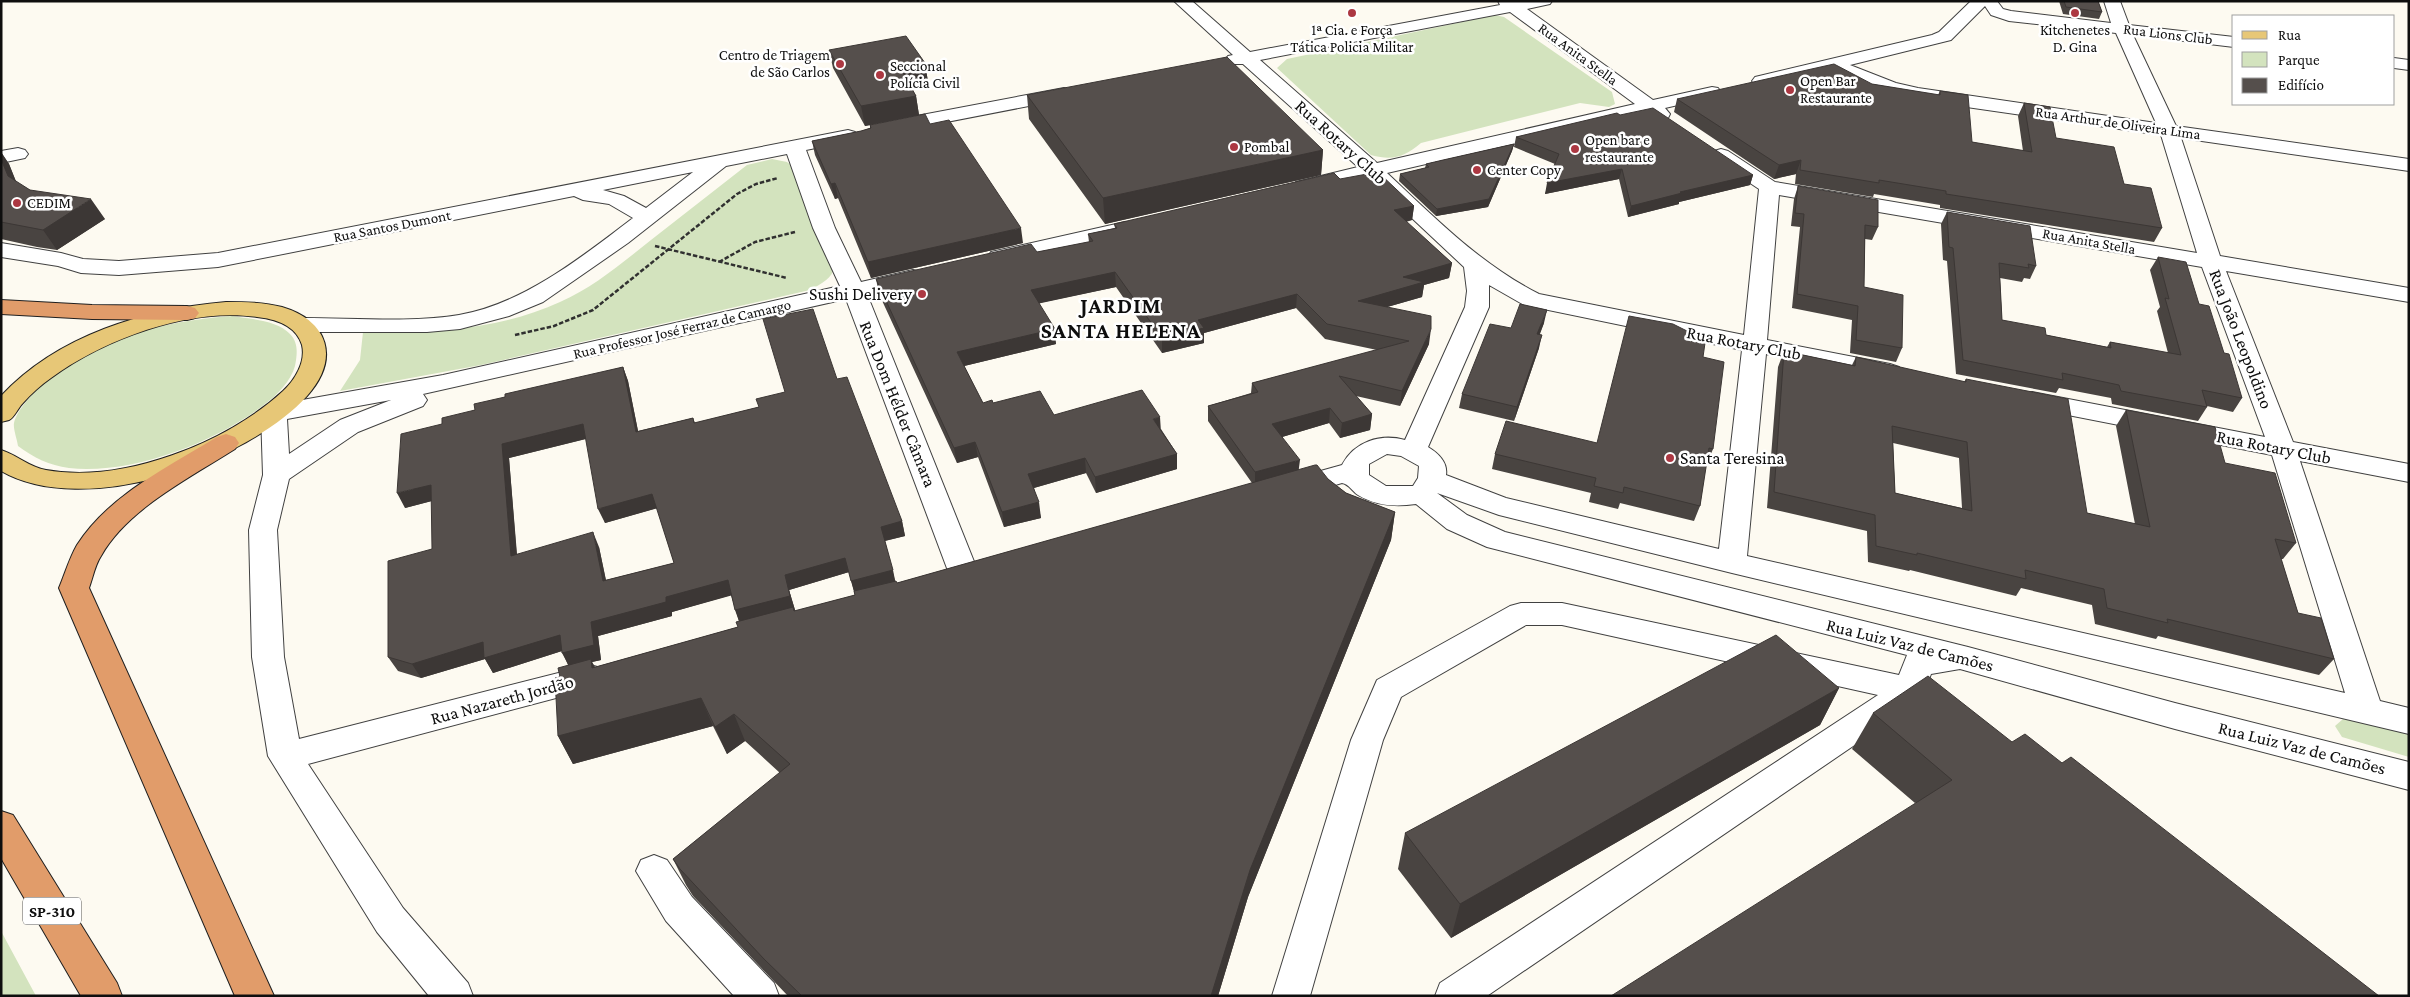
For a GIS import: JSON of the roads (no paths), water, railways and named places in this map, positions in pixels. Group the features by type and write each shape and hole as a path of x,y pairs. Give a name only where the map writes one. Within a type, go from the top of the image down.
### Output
{"highway":[{"path":"1,307 92,312 187,313"},
{"path":"226,443 137,501 111,522 88,551 74,588 255,996"},
{"name":"SP-310","path":"1,826 103,996"}],"main road":[{"path":"1,395 29,382 62,359 101,339 144,323 187,313 224,309 256,309 284,315 303,325 315,342 314,364 301,388 274,413 226,443 164,467 117,478 66,482 25,475 1,460"},
{"path":"1,414 3,409 29,382"}],"street":[{"name":"Rua Rotary Club","path":"1182,1 1373,170 1475,265 1515,292 1532,300 1912,376"},
{"path":"1214,64 1510,4 1544,1"},
{"path":"1279,192 1938,39 1945,36 1981,1"},
{"name":"Rua Lions Club","path":"1989,1 1997,12 2009,16 2232,42"},
{"name":"Rua João Leopoldino","path":"2112,1 2122,29 2169,131 2211,262 2283,449 2367,711"},
{"name":"Rua Anita Stella","path":"1510,4 1680,127"},
{"path":"2395,63 2409,65"},
{"name":"Rua Arthur de Oliveira Lima","path":"1832,64 1890,87 1918,94 2409,165"},
{"name":"Rua Santos Dumont","path":"1,250 61,260 81,266 119,268 218,260 1079,91"},
{"path":"1704,144 1769,187 1755,346 1732,563"},
{"name":"Rua Dom Hélder Câmara","path":"795,146 802,171 824,228 854,291 966,579"},
{"name":"Rua Santos Dumont","path":"303,325 427,325 460,322 535,297 620,238 720,161"},
{"name":"Rua Anita Stella","path":"1769,187 2409,294"},
{"path":"562,192 611,196 634,207 646,218"},
{"path":"980,262 1144,223"},
{"path":"1413,450 1476,307 1478,291 1475,265"},
{"name":"Rua Professor José Ferraz de Camargo","path":"274,413 443,383 932,273"},
{"path":"1476,307 1532,300"},
{"path":"276,475 349,426 424,396 443,383"},
{"name":"Rua Rotary Club","path":"2009,395 2409,473"},
{"path":"274,413 276,475 263,530 268,657 285,756 390,920 454,996"},
{"path":"1426,487 1434,473 1430,464 1413,450 1400,446 1374,447 1357,459 1355,468 1357,477 1364,485 1388,496 1426,487 1732,563 2409,721"},
{"path":"1267,495 1342,474 1357,477"},
{"name":"Rua Luiz Vaz de Camões","path":"1426,487 1457,522 1497,540 1968,659 2175,716 2409,776"},
{"path":"937,587 994,571"},
{"path":"1292,996 1367,740 1388,689 1521,614 1572,616 1912,690"},
{"path":"1454,996 1749,796 1912,690 1918,663 1968,659"},
{"name":"Rua Nazareth Jordão","path":"285,756 618,670"},
{"path":"654,871 679,909 760,996"}],"place":[{"name":"1ª Cia. e Força Tática Policia Militar","path":"1352,13"},
{"name":"Kitchenetes D. Gina","path":"2075,13"},
{"name":"Centro de Triagem de São Carlos","path":"840,64"},
{"name":"Seccional Polícia Civil","path":"880,75"},
{"name":"Open Bar Restaurante","path":"1790,90"},
{"name":"Pombal","path":"1234,147"},
{"name":"Open bar e restaurante","path":"1575,149"},
{"name":"Center Copy","path":"1477,170"},
{"name":"CEDIM","path":"17,203"},
{"name":"Sushi Delivery","path":"922,294"},
{"name":"Santa Teresina","path":"1670,458"}],"district":[{"name":"JARDIM SANTA HELENA","path":"1121,318"}]}
